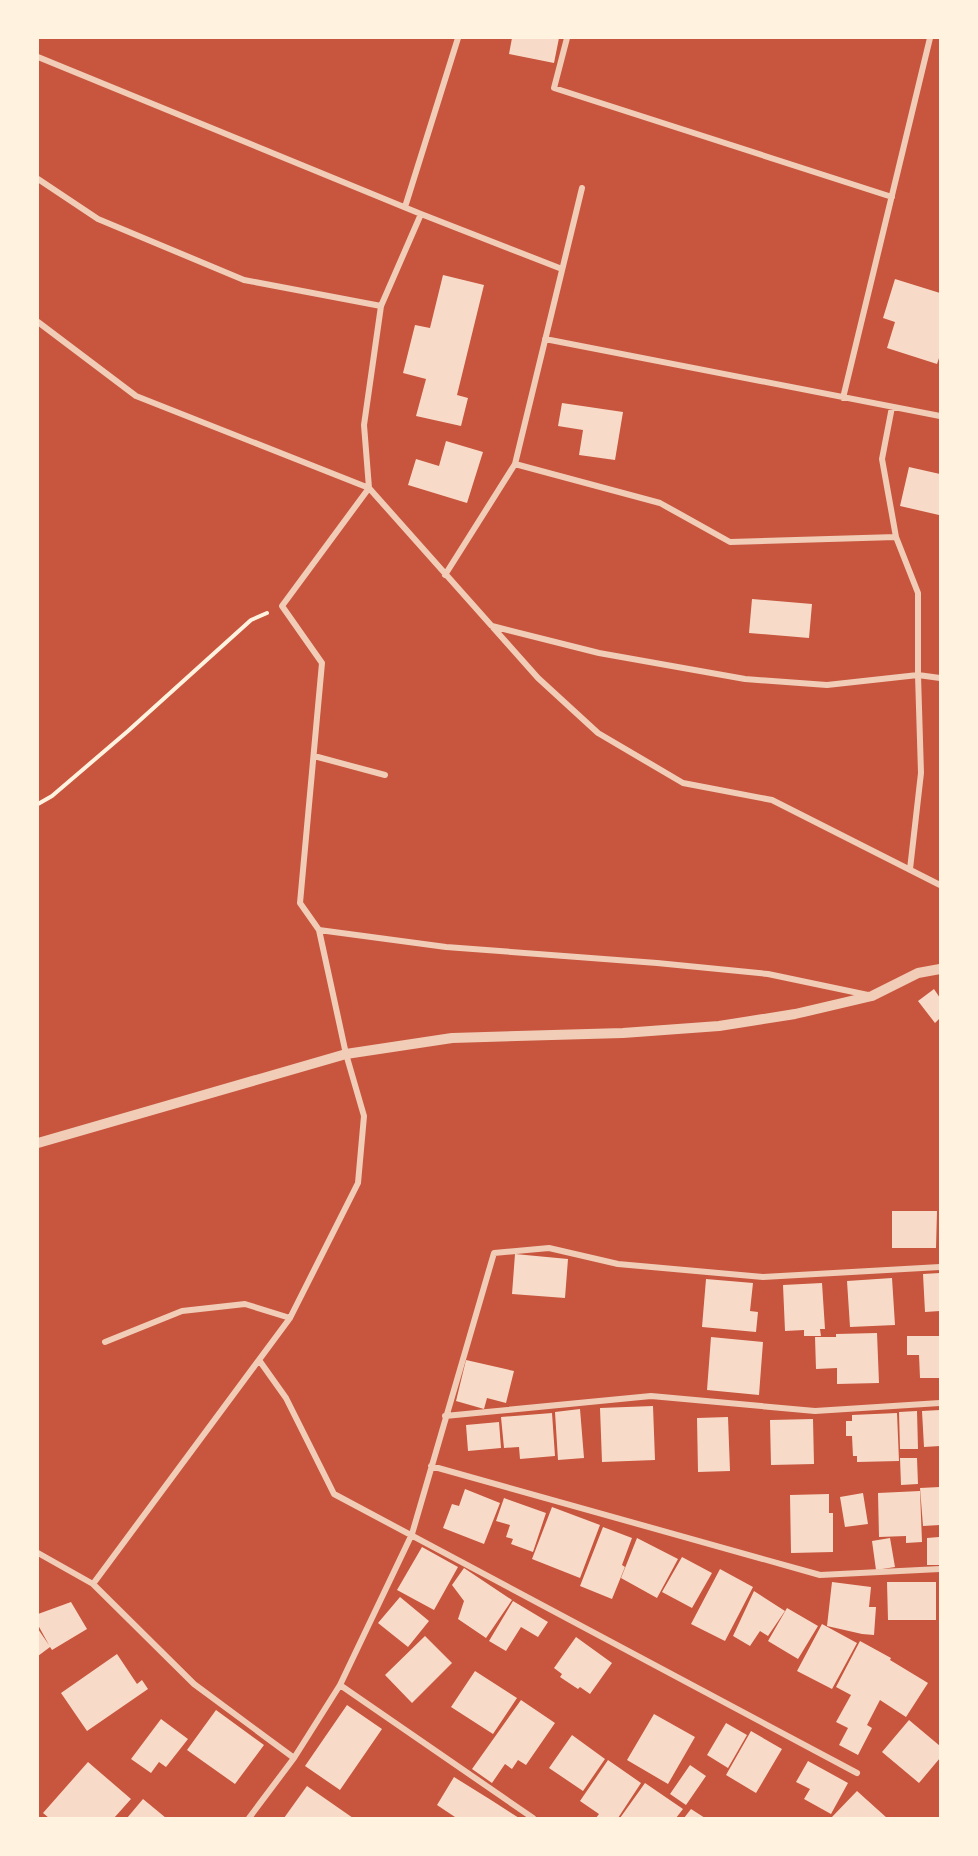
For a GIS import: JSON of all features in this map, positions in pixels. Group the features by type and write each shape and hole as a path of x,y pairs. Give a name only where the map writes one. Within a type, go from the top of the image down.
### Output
{"street":[{"path":"405,207 458,38"},
{"path":"567,38 554,88 892,197"},
{"path":"843,398 930,38"},
{"path":"38,57 421,214 562,269"},
{"path":"38,179 98,219 244,280 381,306"},
{"path":"445,575 514,464 582,188"},
{"path":"93,1584 290,1318 358,1183 364,1116 346,1054 319,930 300,903 322,663 282,606 369,488 364,425 381,306 421,214"},
{"path":"38,322 136,396 369,488 538,678 598,733 683,783 772,800 940,885"},
{"path":"545,339 940,416"},
{"path":"892,407 882,459 896,537 918,593 921,773 910,869"},
{"path":"514,464 660,503 730,542 896,537"},
{"path":"491,626 599,653 745,679 827,685 918,675 940,678"},
{"path":"314,756 385,775"},
{"path":"319,930 446,947 768,974 872,996"},
{"path":"38,1143 346,1054 452,1038 623,1033 719,1026 795,1014 872,996 918,973 940,969"},
{"path":"249,1818 294,1758 340,1685 412,1534 494,1252 549,1248 618,1264 763,1277 940,1267"},
{"path":"105,1342 182,1311 245,1304 290,1318"},
{"path":"259,1360 286,1398 334,1494 857,1773"},
{"path":"445,1416 651,1396 815,1411 940,1403"},
{"path":"431,1466 820,1575 940,1569"},
{"path":"38,1553 93,1584 194,1684 294,1758"},
{"path":"340,1685 533,1818"}],"path":[{"path":"38,804 52,795 128,731 251,620 282,606"}],"building":[{"path":"512,38 559,38 554,63 509,54"},
{"path":"443,275 484,285 457,395 468,398 461,426 416,416 426,379 403,373 415,325 430,328"},
{"path":"895,279 940,293 940,355 937,364 887,348 895,322 883,318"},
{"path":"562,403 623,412 615,460 579,455 583,430 558,426"},
{"path":"446,441 483,452 467,503 408,485 416,459 439,466"},
{"path":"909,467 940,474 939,515 900,506"},
{"path":"752,599 812,604 809,638 749,633"},
{"path":"934,989 940,998 940,1018 935,1023 918,1001"},
{"path":"892,1211 937,1211 936,1248 892,1248"},
{"path":"515,1254 568,1259 565,1298 512,1294"},
{"path":"940,1273 940,1311 925,1312 923,1274"},
{"path":"892,1278 895,1325 850,1327 847,1281"},
{"path":"706,1279 753,1283 750,1311 758,1312 756,1332 702,1327"},
{"path":"822,1283 825,1329 820,1329 821,1336 804,1336 804,1330 785,1331 783,1285"},
{"path":"877,1333 879,1383 837,1384 837,1368 816,1369 815,1337"},
{"path":"907,1336 940,1336 940,1378 920,1378 919,1355 907,1355"},
{"path":"711,1337 763,1342 759,1395 707,1390"},
{"path":"466,1360 514,1371 506,1403 487,1398 484,1409 456,1401"},
{"path":"653,1406 655,1460 602,1462 600,1408"},
{"path":"580,1409 584,1458 558,1460 555,1412"},
{"path":"940,1410 940,1446 924,1447 922,1411"},
{"path":"917,1411 918,1449 900,1449 899,1412"},
{"path":"552,1413 555,1456 520,1459 519,1447 504,1448 501,1417"},
{"path":"897,1413 899,1461 857,1462 857,1456 853,1456 852,1436 846,1436 846,1421 852,1421 852,1415"},
{"path":"728,1417 730,1471 698,1472 697,1418"},
{"path":"813,1419 814,1464 771,1465 770,1420"},
{"path":"499,1422 501,1448 468,1451 466,1425"},
{"path":"900,1458 917,1458 918,1484 901,1485"},
{"path":"940,1487 940,1525 923,1526 920,1488"},
{"path":"465,1489 500,1503 484,1544 443,1528 452,1504 459,1506"},
{"path":"920,1491 922,1542 906,1543 906,1536 879,1537 878,1493"},
{"path":"863,1493 868,1524 845,1527 840,1497"},
{"path":"829,1494 829,1513 833,1513 833,1552 791,1553 790,1495"},
{"path":"504,1498 546,1513 533,1552 511,1544 513,1539 506,1537 510,1525 496,1521"},
{"path":"552,1507 600,1525 580,1578 532,1559"},
{"path":"603,1527 632,1538 622,1565 625,1567 612,1599 580,1586"},
{"path":"939,1537 940,1565 927,1565 927,1538"},
{"path":"637,1538 678,1559 657,1598 621,1578"},
{"path":"890,1538 895,1567 876,1570 872,1541"},
{"path":"422,1547 458,1567 434,1610 397,1590"},
{"path":"682,1557 712,1573 692,1608 662,1592"},
{"path":"464,1568 512,1600 486,1638 458,1619 464,1601 452,1585"},
{"path":"720,1569 753,1587 725,1641 691,1624"},
{"path":"832,1582 871,1587 869,1607 876,1607 874,1635 827,1626"},
{"path":"887,1582 936,1582 936,1620 888,1620"},
{"path":"754,1591 785,1611 768,1636 760,1631 750,1646 733,1636"},
{"path":"400,1597 429,1621 408,1647 378,1623"},
{"path":"513,1601 548,1622 538,1637 521,1627 506,1651 489,1641"},
{"path":"71,1602 87,1629 52,1650 50,1647 38,1656 38,1629 49,1645 38,1625 38,1614"},
{"path":"787,1608 818,1626 798,1659 768,1641"},
{"path":"822,1624 857,1643 832,1689 797,1671"},
{"path":"425,1636 452,1663 412,1703 385,1675"},
{"path":"576,1637 612,1663 590,1694 560,1677 562,1674 554,1668"},
{"path":"860,1641 891,1658 890,1660 928,1683 906,1717 880,1700 867,1725 872,1728 858,1755 839,1745 848,1728 836,1722 851,1695 836,1687"},
{"path":"117,1654 137,1684 142,1680 148,1689 87,1731 61,1693"},
{"path":"475,1671 517,1698 493,1734 451,1707"},
{"path":"521,1700 555,1723 526,1765 518,1760 512,1769 505,1764 492,1783 472,1769"},
{"path":"347,1705 382,1729 340,1790 305,1766"},
{"path":"216,1710 264,1745 235,1784 187,1750"},
{"path":"654,1714 695,1737 668,1784 627,1760"},
{"path":"161,1719 188,1739 166,1767 159,1762 151,1773 131,1759"},
{"path":"909,1720 940,1746 940,1758 919,1783 882,1752"},
{"path":"726,1723 747,1735 728,1768 707,1755"},
{"path":"751,1731 782,1749 756,1793 726,1775"},
{"path":"572,1735 605,1759 583,1791 549,1768"},
{"path":"608,1760 641,1783 618,1818 596,1818 599,1814 580,1801"},
{"path":"808,1761 848,1783 831,1814 804,1799 810,1789 796,1782"},
{"path":"88,1762 131,1799 114,1818 49,1818 43,1813"},
{"path":"690,1765 706,1776 686,1805 670,1794"},
{"path":"454,1777 519,1818 454,1818 437,1805"},
{"path":"645,1783 683,1809 676,1818 620,1818"},
{"path":"307,1786 353,1818 284,1818"},
{"path":"857,1791 887,1818 831,1818"},
{"path":"143,1799 166,1818 127,1818"},
{"path":"691,1809 705,1818 684,1818"}]}
